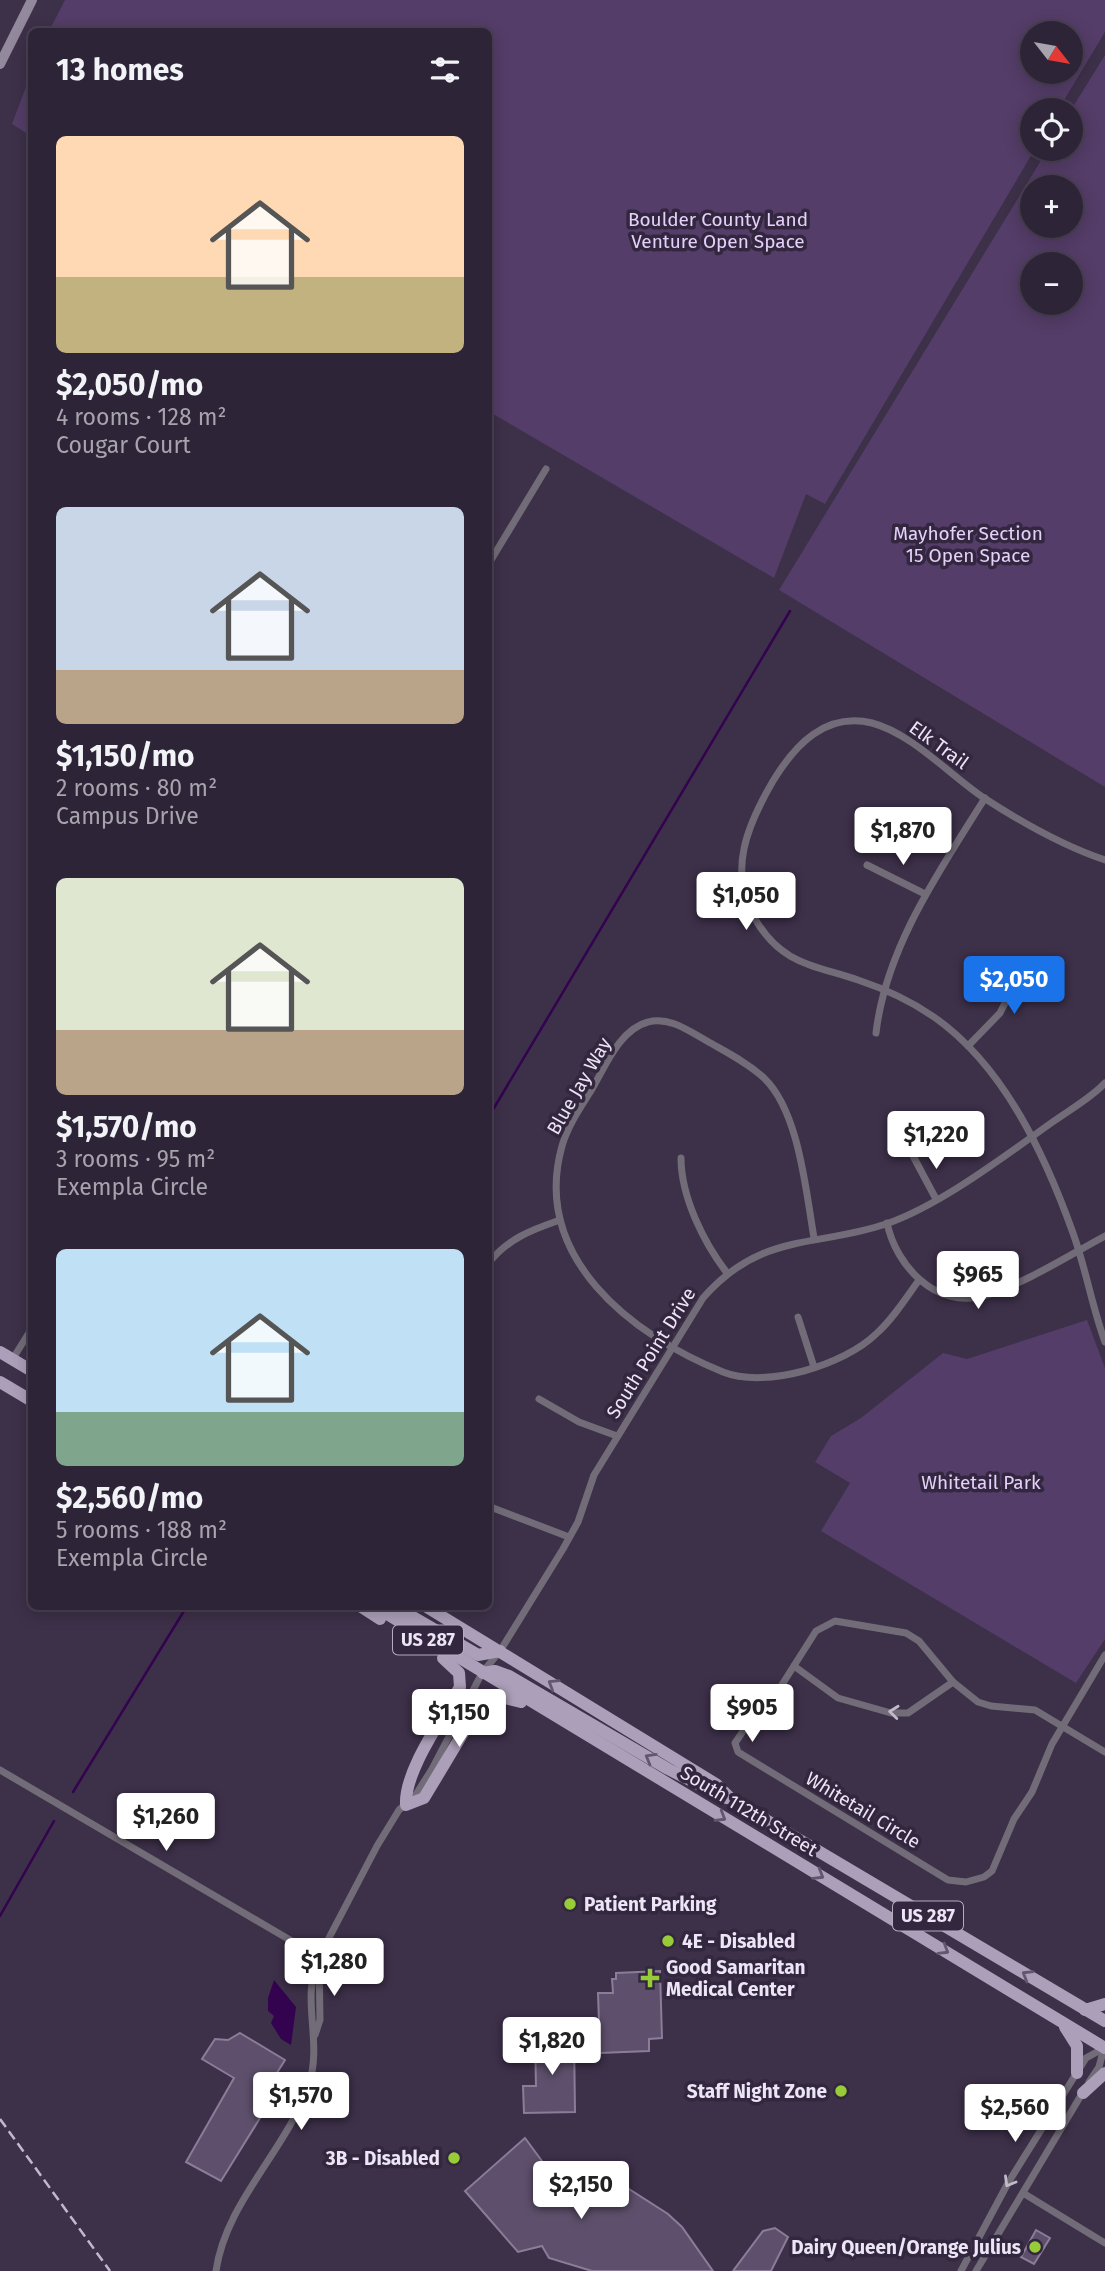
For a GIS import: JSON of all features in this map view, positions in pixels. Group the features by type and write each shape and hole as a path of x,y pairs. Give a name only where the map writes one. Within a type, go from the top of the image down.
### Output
{"main road":[{"path":"0,64 32,0"},
{"path":"0,1352 28,1369"},
{"path":"12,1360 0,1381 28,1398"},
{"path":"365,1610 454,1665 461,1681 405,1791 406,1805 424,1798 469,1723 487,1701 505,1698 537,1706"},
{"name":"South 112th Street","path":"380,1610 1104,2047"},
{"path":"401,1610 478,1655 500,1651"},
{"name":"South 112th Street","path":"432,1610 716,1784 732,1800 1105,2021"},
{"path":"482,1673 495,1671 509,1676 668,1769 732,1800"},
{"path":"1085,2010 1105,2004"},
{"path":"1060,2021 1077,2046 1077,2073"},
{"path":"1083,2093 1105,2073"}],"street":[{"path":"492,558 546,469"},
{"name":"Elk Trail","path":"887,990 798,961 777,947 753,916 746,897 742,853 750,823 788,756 806,738 834,723 869,722 902,736 985,798 1061,841 1105,860"},
{"path":"876,1033 879,1009 925,894 985,798"},
{"path":"867,865 925,894"},
{"path":"968,1045 1000,1013 1026,961"},
{"path":"887,990 932,1016 968,1045 986,1066 1031,1137 1047,1168 1079,1250 1105,1342"},
{"name":"Blue Jay Way","path":"814,1238 797,1151 786,1112 778,1095 755,1070 673,1023 660,1020 648,1022 627,1035 569,1128 557,1172 560,1220 570,1251 601,1295 633,1322 706,1364 740,1377 774,1377 837,1360 877,1334 919,1280"},
{"path":"1031,1137 1105,1083"},
{"name":"South Point Drive","path":"319,1957 377,1846 399,1810 406,1805 432,1769 482,1673 500,1651 569,1537 594,1475 703,1298 727,1273 763,1252 887,1223 936,1199 1031,1137"},
{"path":"912,1156 936,1199"},
{"path":"681,1158 681,1169 698,1221 727,1273"},
{"path":"492,1260 507,1244 527,1231 560,1220"},
{"path":"887,1223 895,1250 907,1268 919,1280 953,1296 982,1296 1012,1285 1105,1236"},
{"path":"798,1317 814,1367"},
{"path":"12,1360 28,1334"},
{"path":"539,1398 579,1422 617,1436"},
{"path":"492,1508 569,1537"},
{"name":"Whitetail Circle","path":"1063,1726 1035,1710 991,1706 978,1702 953,1682 915,1638 886,1627 835,1621 816,1631 771,1702 756,1712 735,1743 738,1752 948,1880 966,1882 984,1877 992,1871 1014,1819 1032,1792 1063,1726 1105,1655"},
{"path":"794,1666 838,1698 891,1713 908,1713 925,1704 953,1682"},
{"path":"1063,1726 1105,1752"},
{"path":"0,1770 319,1957 320,2020 315,2035 313,2067 303,2099 236,2214 224,2240 216,2271"},
{"path":"961,2271 1008,2183 1086,2058 1104,2047"},
{"path":"979,2270 1099,2067 1104,2047"},
{"path":"1023,2193 1105,2243"}],"green space":[{"name":"Boulder County Land Venture Open Space","path":"65,0 1105,0 1105,32 1083,69 1083,21 1020,21 1020,84 1074,84 1065,98 1020,98 1020,161 1028,161 825,504 806,494 774,578 492,413 492,28 51,28"},
{"name":"Mayhofer Section 15 Open Space","path":"1105,55 1105,787 779,590 1020,195 1020,238 1083,238 1083,175 1032,175 1041,161 1083,161 1083,98 1078,98"},
{"path":"28,82 28,134 12,124"},
{"name":"Whitetail Park","path":"1087,1320 1105,1368 1105,1639 1076,1683 821,1531 850,1483 815,1462 831,1436 861,1418 943,1353 967,1359"}],"shaded area":[{"path":"274,1980 296,2007 291,2045 281,2039 271,2023 274,2016 268,2011 268,1998"}],"building":[{"path":"660,1971 662,2038 649,2039 649,2051 600,2053 598,1993 613,1993 612,1979 616,1979 616,1973"},
{"path":"240,2033 285,2060 263,2095 267,2099 261,2109 265,2110 221,2181 186,2162 234,2078 202,2059 215,2039 228,2040"},
{"path":"574,2037 575,2112 524,2113 523,2086 536,2086 535,2038"},
{"path":"525,2138 567,2195 577,2198 579,2192 590,2194 588,2204 618,2182 668,2214 682,2227 713,2271 592,2271 549,2258 542,2246 518,2252 465,2191"},
{"path":"775,2228 788,2237 771,2271 733,2271 763,2231"},
{"name":"Dairy Queen/Orange Julius","path":"1036,2230 1050,2238 1034,2264 1021,2257"}],"waterway":[{"path":"492,1111 790,611"},
{"path":"73,1792 185,1610"},
{"path":"0,1916 54,1821"}],"railway":[{"path":"0,2119 110,2271"}],"place":[{"name":"Patient Parking","path":"570,1904"},
{"name":"4E - Disabled","path":"668,1941"},
{"name":"Good Samaritan Medical Center","path":"650,1978"},
{"name":"Staff Night Zone","path":"841,2091"},
{"name":"3B - Disabled","path":"454,2158"},
{"name":"Dairy Queen/Orange Julius","path":"1035,2247"}]}
